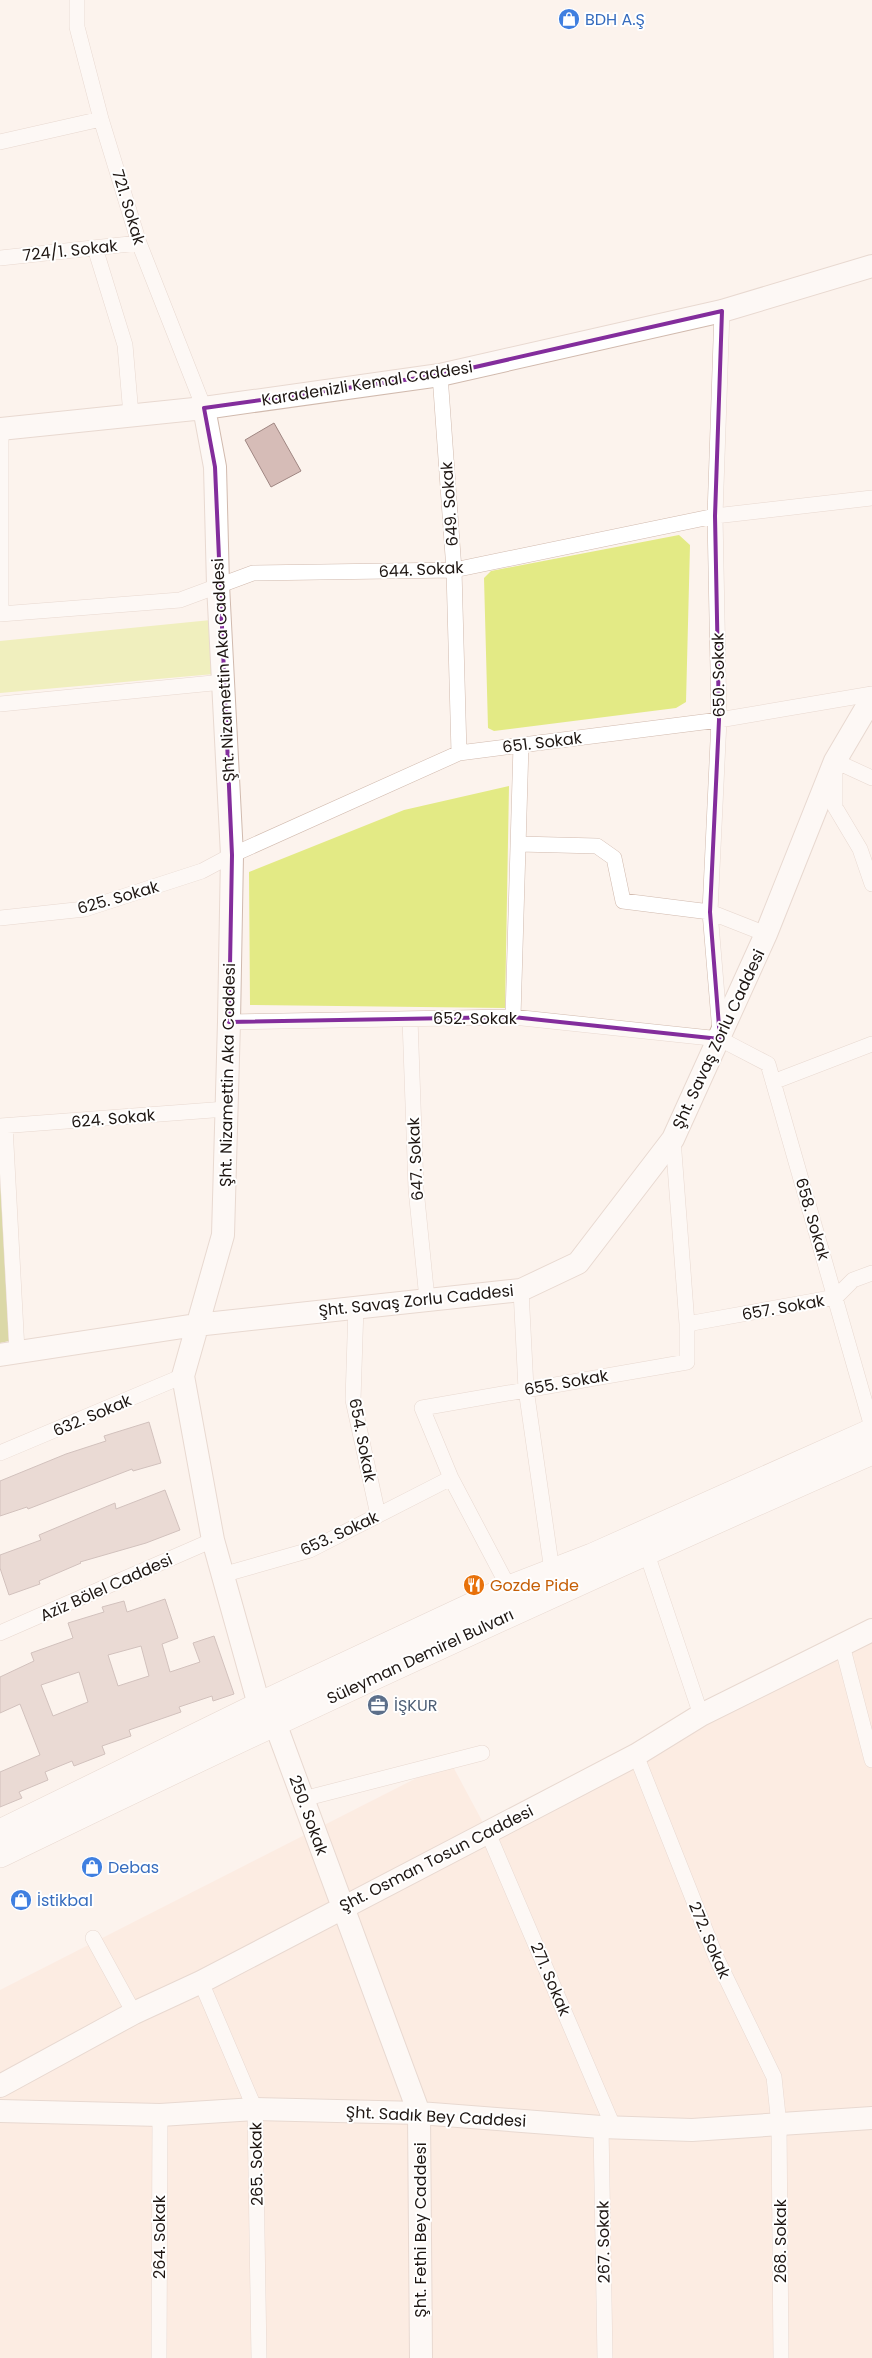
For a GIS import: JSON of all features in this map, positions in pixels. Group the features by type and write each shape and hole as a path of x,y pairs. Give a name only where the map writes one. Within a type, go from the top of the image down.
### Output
{"main road":[{"name":"Süleyman Demirel Bulvarı","path":"0,1855 508,1588 592,1556 872,1431"},
{"name":"Süleyman Demirel Bulvarı","path":"0,1832 267,1714 872,1452"}],"street":[{"name":"721. Sokak","path":"77,0 77,27 139,243 204,408"},
{"path":"0,142 102,119"},
{"name":"724/1. Sokak","path":"0,258 139,243"},
{"path":"95,248 125,345 130,415"},
{"name":"Karadenizli Kemal Caddesi","path":"1,428 204,408 440,375 722,311 872,266"},
{"name":"650. Sokak","path":"720,1039 710,912 719,720 715,516 722,311"},
{"name":"649. Sokak","path":"440,375 454,570 459,753"},
{"name":"Şht. Nizamettin Aka Caddesi","path":"204,408 215,467 218,585 232,855 229,1022 224,1235 196,1325 183,1376 213,1540 222,1575 267,1714"},
{"path":"1,428 1,614"},
{"name":"644. Sokak","path":"1,614 180,600 253,573 454,570 715,516 872,498"},
{"path":"0,704 224,682"},
{"name":"651. Sokak","path":"232,855 459,753 719,720 872,694"},
{"name":"Şht. Savaş Zorlu Caddesi","path":"8,1353 196,1325 356,1306 521,1290 578,1263 673,1139 766,934 835,761 872,698"},
{"path":"513,1017 521,744"},
{"path":"872,778 835,761 835,806 860,850 872,884"},
{"path":"519,844 597,846 614,858 623,901 710,912 766,934"},
{"name":"625. Sokak","path":"0,918 85,909 202,871 232,855"},
{"name":"652. Sokak","path":"229,1022 513,1017 720,1039"},
{"name":"647. Sokak","path":"410,1019 416,1189 428,1299"},
{"name":"658. Sokak","path":"720,1039 768,1064 872,1426"},
{"path":"773,1082 872,1044"},
{"name":"624. Sokak","path":"3,1126 226,1108"},
{"path":"3,1126 8,1353"},
{"name":"655. Sokak","path":"508,1588 451,1478 422,1408 686,1362 686,1324 673,1139"},
{"name":"657. Sokak","path":"686,1324 836,1298 853,1280 872,1273"},
{"path":"521,1290 526,1389 552,1571"},
{"name":"654. Sokak","path":"356,1306 354,1400 378,1514"},
{"name":"632. Sokak","path":"0,1452 183,1376"},
{"name":"653. Sokak","path":"222,1575 310,1550 451,1478"},
{"name":"Aziz Bölel Caddesi","path":"0,1633 213,1540"},
{"path":"646,1551 701,1715"},
{"name":"Şht. Osman Tosun Caddesi","path":"1,2082 134,2013 201,1982 342,1906 636,1755 701,1715 872,1630"},
{"path":"842,1646 872,1760"},
{"name":"250. Sokak","path":"267,1714 303,1799 342,1906"},
{"path":"303,1799 482,1753"},
{"name":"272. Sokak","path":"636,1755 716,1957 774,2077 780,2124"},
{"name":"271. Sokak","path":"488,1832 607,2127"},
{"name":"Şht. Fethi Bey Caddesi","path":"342,1906 419,2113 421,2358"},
{"path":"93,1938 134,2013"},
{"name":"265. Sokak","path":"201,1982 255,2109 259,2358"},
{"name":"Şht. Sadık Bey Caddesi","path":"0,2112 160,2115 255,2109 419,2113 607,2127 692,2130 872,2118"},
{"name":"264. Sokak","path":"158,2358 160,2115"},
{"name":"268. Sokak","path":"780,2124 781,2358"},
{"name":"267. Sokak","path":"604,2358 607,2127"}],"highlighted area":[{"path":"722,311 715,516 719,720 710,912 720,1039 513,1017 229,1022 232,855 215,467 204,408 440,375"}],"shaded area":[{"path":"872,1634 872,2358 0,2358 0,1990 450,1761 488,1832"}],"green space":[{"path":"679,535 690,545 686,702 676,708 494,731 488,728 484,578 491,571"},
{"path":"211,620 214,674 0,693 0,641"},
{"path":"509,786 505,1008 250,1005 249,872 404,810"},
{"path":"0,1177 9,1341 0,1343"}],"building":[{"path":"274,423 301,471 271,487 245,440"},
{"path":"149,1422 161,1463 133,1471 132,1469 28,1509 27,1507 0,1516 0,1481 66,1454 106,1441 104,1436"},
{"path":"165,1490 180,1530 146,1543 80,1562 39,1581 40,1584 9,1595 0,1568 0,1555 41,1540 39,1535 115,1503 116,1509"},
{"path":"165,1599 178,1638 162,1644 170,1672 200,1662 193,1643 214,1636 234,1694 213,1701 212,1696 179,1707 181,1712 129,1730 131,1736 102,1746 105,1754 74,1766 72,1761 45,1772 48,1780 19,1792 22,1798 0,1807 0,1772 40,1755 20,1704 0,1713 0,1677 34,1661 31,1653 73,1638 68,1623 104,1612 102,1607 124,1601 127,1612","holes":["141,1646 149,1676 118,1686 108,1655","79,1672 88,1702 53,1716 41,1685"]}],"place":[{"name":"BDH A.Ş","path":"569,19"},
{"name":"Gozde Pide","path":"474,1585"},
{"name":"İŞKUR","path":"378,1705"},
{"name":"Debas","path":"92,1867"},
{"name":"İstikbal","path":"21,1900"}]}
